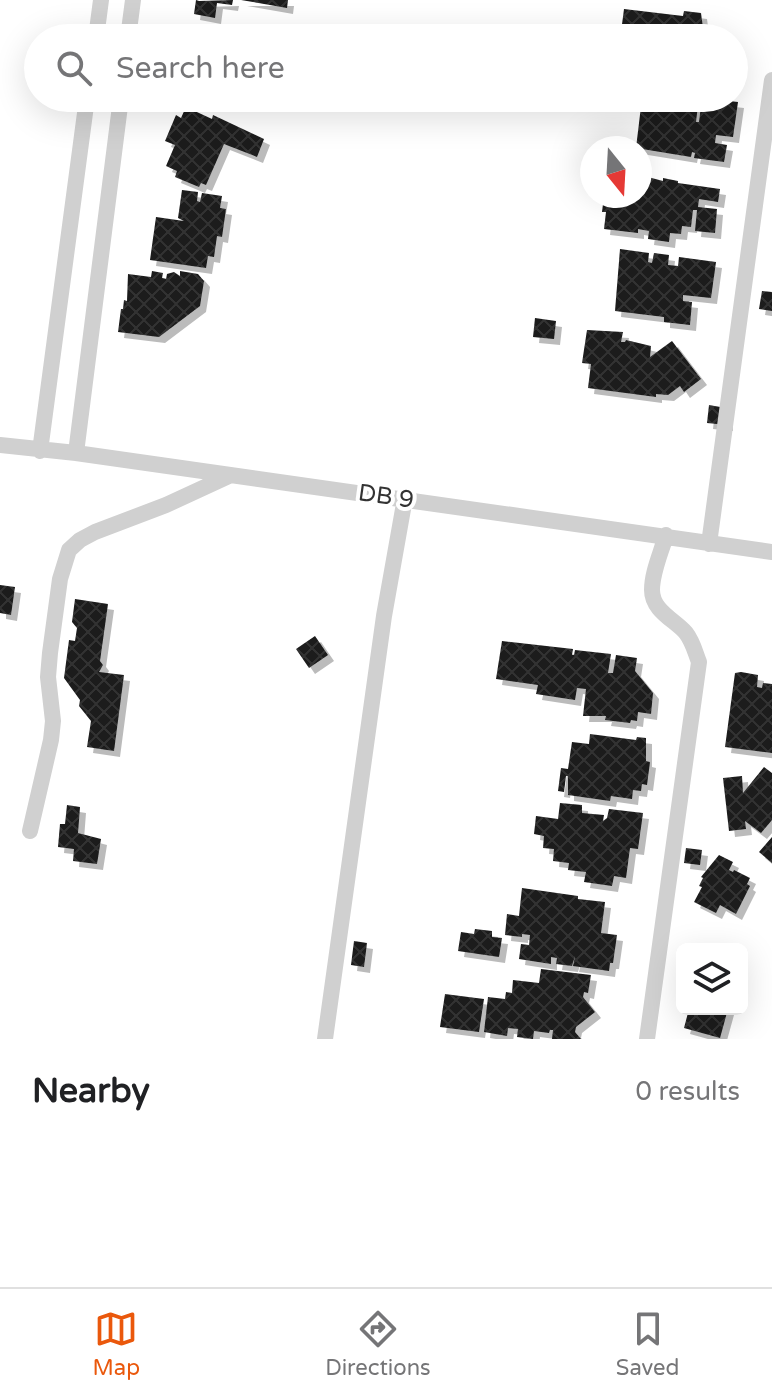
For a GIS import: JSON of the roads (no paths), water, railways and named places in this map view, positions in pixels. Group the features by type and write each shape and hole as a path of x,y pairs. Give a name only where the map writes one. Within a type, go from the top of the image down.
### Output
{"street":[{"path":"98,24 101,0"},
{"path":"130,24 133,0"},
{"path":"709,544 772,80"},
{"path":"40,451 85,112"},
{"path":"76,453 119,112"},
{"name":"DB 9","path":"0,445 405,498 772,552"},
{"path":"30,831 51,740 50,653 60,579 69,550 95,532 166,505 231,475"},
{"path":"325,1039 384,616 405,498"},
{"path":"647,1039 699,662 685,632 662,613 652,597 653,580 666,535"}]}
